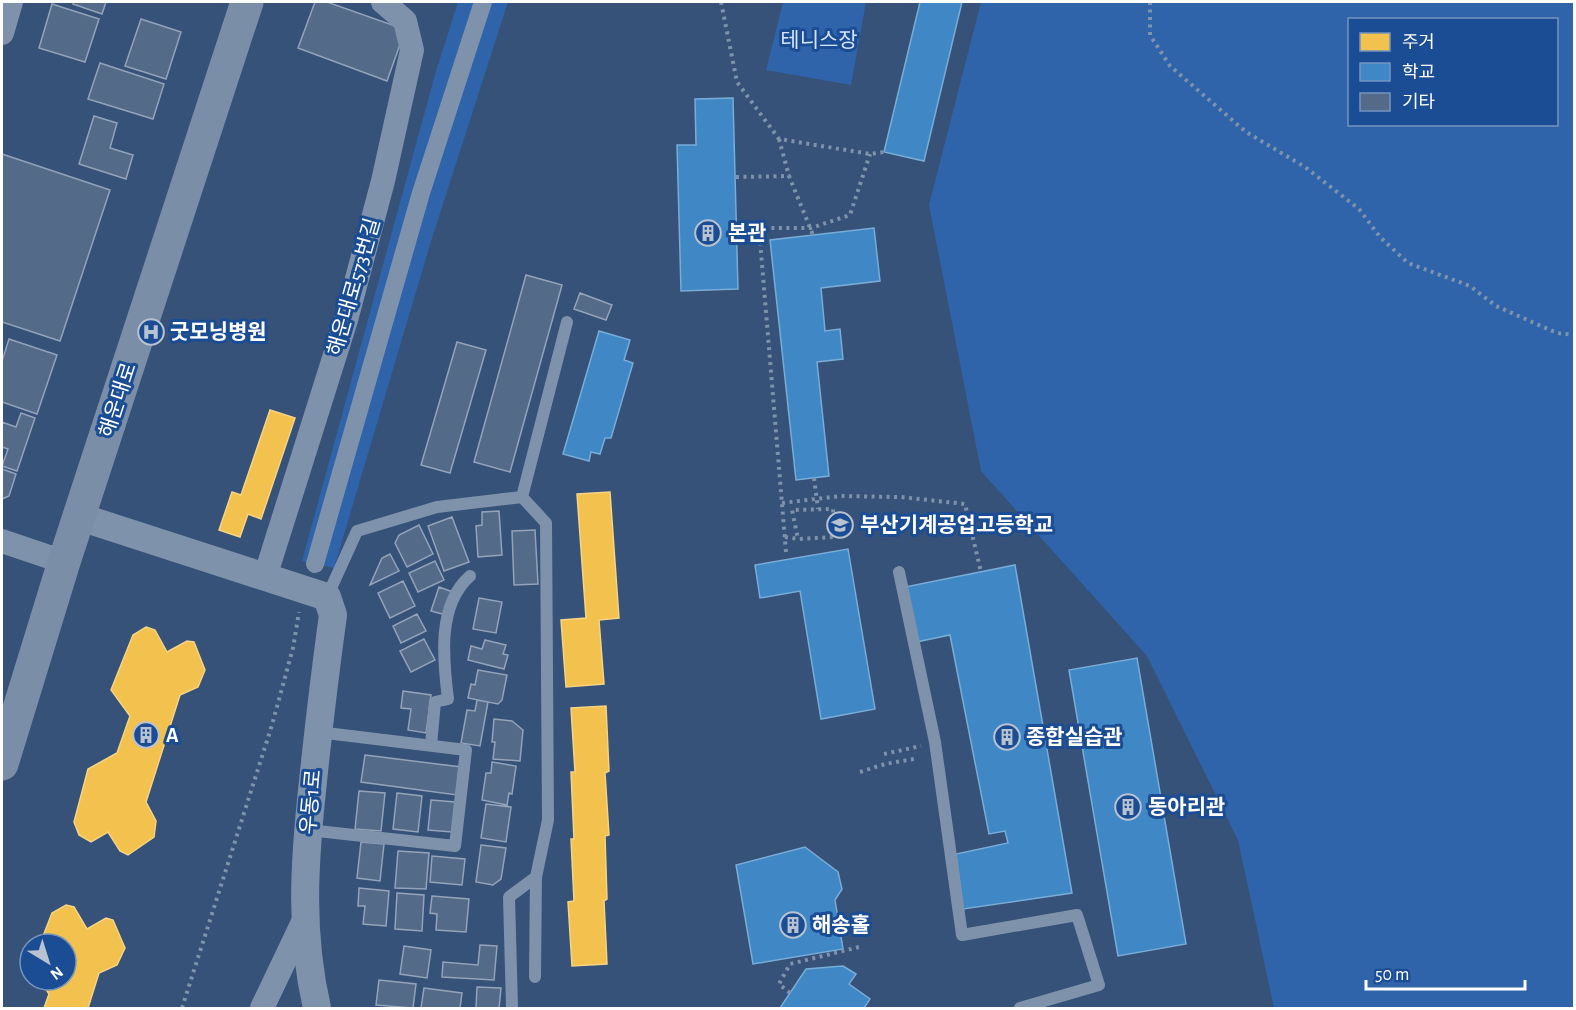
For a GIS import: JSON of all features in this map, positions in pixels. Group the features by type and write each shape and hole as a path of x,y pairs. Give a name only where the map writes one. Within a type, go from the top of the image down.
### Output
{"main road":[{"name":"해운대로","path":"2,764 64,562 247,2"}],"street":[{"path":"2,33 11,2"},
{"name":"해운대로573번길","path":"266,577 349,309 383,181 412,50 405,21 383,2"},
{"path":"315,564 421,193 483,2"},
{"path":"80,517 316,594"},
{"path":"2,541 64,562"},
{"name":"우동1로","path":"316,594 333,615 308,830 304,920 309,974 317,1008"},
{"path":"262,1008 304,920"}],"lane":[{"path":"522,497 567,322"},
{"path":"316,594 357,531 437,507 522,497"},
{"path":"522,497 546,523 548,820 536,877 535,977"},
{"path":"898,572 935,742 962,935 1077,915 1100,985 1020,1008"},
{"path":"431,745 435,702 448,699 443,646 448,619 457,588 470,576"},
{"path":"308,830 455,846 466,750 318,732"},
{"path":"512,1007 509,897 536,877"}],"path":[{"path":"721,2 737,82 779,139 789,176 813,235"},
{"path":"1150,2 1150,35 1170,66 1246,132 1305,167 1359,209 1380,237 1408,263 1470,286 1496,306 1557,333 1575,334"},
{"path":"779,139 870,154 884,152"},
{"path":"786,552 759,228 811,228 850,215 870,154"},
{"path":"735,177 789,176"},
{"path":"814,478 818,509"},
{"path":"782,503 841,496 901,497 965,504 981,572"},
{"path":"785,537 798,539 835,537 833,509 792,510 798,539"},
{"path":"182,1008 272,725 293,648 300,607 316,594"},
{"path":"884,754 912,748"},
{"path":"860,772 885,764 914,759"},
{"path":"790,993 779,984 790,964 859,947"}],"green space":[{"path":"458,2 508,2 432,238 334,568 302,561 436,71"},
{"name":"테니스장","path":"783,2 866,2 851,85 766,70"},
{"path":"981,2 1574,2 1574,1008 1274,1008 1238,840 1147,656 981,471 929,205"}],"building: 주거":[{"path":"270,410 295,418 261,519 248,514 240,537 219,530 232,492 241,495"},
{"path":"610,492 619,618 599,620 604,684 566,687 561,620 586,618 577,494"},
{"name":"A","path":"146,627 155,630 167,652 187,641 194,642 205,670 198,687 180,695 146,802 156,821 154,837 128,855 120,851 108,832 91,842 79,835 74,822 88,769 117,753 130,716 111,690 133,635"},
{"path":"606,706 609,771 605,773 609,835 605,836 607,899 604,901 607,964 572,966 568,902 574,901 571,772 575,772 571,708"},
{"path":"66,905 74,907 87,929 106,918 113,920 125,948 117,965 99,973 88,1008 44,1008 48,992 78,992 78,932 45,932 52,913"}],"building: 학교":[{"path":"920,2 962,2 924,161 884,152"},
{"name":"본관","path":"733,98 738,289 681,291 677,145 696,145 695,99"},
{"path":"874,228 880,281 821,288 825,331 840,329 843,359 817,362 829,476 796,480 770,240"},
{"path":"599,331 630,340 624,360 633,363 611,438 605,438 600,454 591,452 589,461 563,454"},
{"path":"848,549 875,709 821,719 800,591 760,598 755,565"},
{"name":"종합실습관","path":"1015,565 1072,893 963,909 956,854 1008,843 1005,831 989,834 950,635 916,642 905,587"},
{"name":"동아리관","path":"1137,658 1186,944 1118,956 1069,670"},
{"name":"해송홀","path":"805,847 838,872 842,889 835,900 843,949 753,964 736,865"},
{"path":"843,966 856,974 849,984 870,999 864,1008 780,1008 806,969"}],"building: 기타":[{"path":"74,2 106,2 102,14 73,4"},
{"path":"315,2 327,2 398,27 403,36 387,81 298,48"},
{"path":"52,4 99,19 85,62 39,48"},
{"path":"141,19 181,32 166,79 125,66"},
{"path":"100,63 164,84 153,119 88,99"},
{"path":"94,116 117,123 110,148 133,155 126,179 79,164"},
{"path":"2,154 110,190 60,341 2,322"},
{"path":"526,275 562,285 510,472 474,462"},
{"path":"580,293 612,305 606,320 574,309"},
{"path":"9,339 57,355 37,414 2,402 2,361"},
{"path":"457,342 486,350 450,473 421,465"},
{"path":"21,413 35,418 17,471 2,466 8,449 2,447 2,422 16,427"},
{"path":"2,469 16,474 9,496 2,499"},
{"path":"499,511 502,555 478,557 476,526 482,525 482,512"},
{"path":"452,517 469,562 444,571 428,526"},
{"path":"419,525 433,554 407,567 395,543 399,535"},
{"path":"535,530 538,584 514,585 512,531"},
{"path":"390,554 399,571 370,585 382,558"},
{"path":"435,561 444,580 418,592 409,573"},
{"path":"403,581 415,606 390,618 378,593"},
{"path":"439,587 453,592 446,615 431,611"},
{"path":"479,598 502,602 496,633 473,629"},
{"path":"417,614 426,631 401,643 393,626"},
{"path":"424,639 435,660 411,672 400,651"},
{"path":"485,640 506,645 503,654 508,655 504,669 468,660 471,646 482,649"},
{"path":"478,670 507,675 502,700 498,704 468,698 471,684 475,685"},
{"path":"403,691 431,695 426,733 408,730 411,709 401,708"},
{"path":"477,700 488,702 480,746 461,743 467,710 475,711"},
{"path":"494,719 512,721 523,730 520,761 493,759"},
{"path":"365,755 461,767 457,795 361,782"},
{"path":"492,762 516,766 512,794 509,793 507,805 482,800 486,773 491,773"},
{"path":"359,791 385,793 381,831 355,829"},
{"path":"397,793 422,796 418,832 393,829"},
{"path":"431,800 455,802 452,832 428,830"},
{"path":"486,804 511,807 506,842 481,838"},
{"path":"361,842 384,844 380,881 357,878"},
{"path":"481,845 506,848 501,879 493,885 476,882"},
{"path":"398,851 429,853 426,889 395,888"},
{"path":"432,856 465,859 462,885 430,882"},
{"path":"359,888 389,891 386,926 363,924 365,906 358,906"},
{"path":"397,893 424,895 422,931 395,929"},
{"path":"432,896 469,899 466,932 436,930 437,914 430,913"},
{"path":"480,945 497,946 494,980 442,977 443,962 478,965"},
{"path":"404,946 431,950 427,978 400,974"},
{"path":"379,980 416,984 413,1008 376,1005"},
{"path":"477,987 501,988 499,1008 476,1008"},
{"path":"424,988 462,993 460,1008 421,1008"}],"place":[{"name":"본관","path":"708,233"},
{"name":"굿모닝병원","path":"151,332"},
{"name":"부산기계공업고등학교","path":"840,525"},
{"name":"A","path":"146,735"},
{"name":"종합실습관","path":"1007,737"},
{"name":"동아리관","path":"1128,807"},
{"name":"해송홀","path":"793,925"}]}
